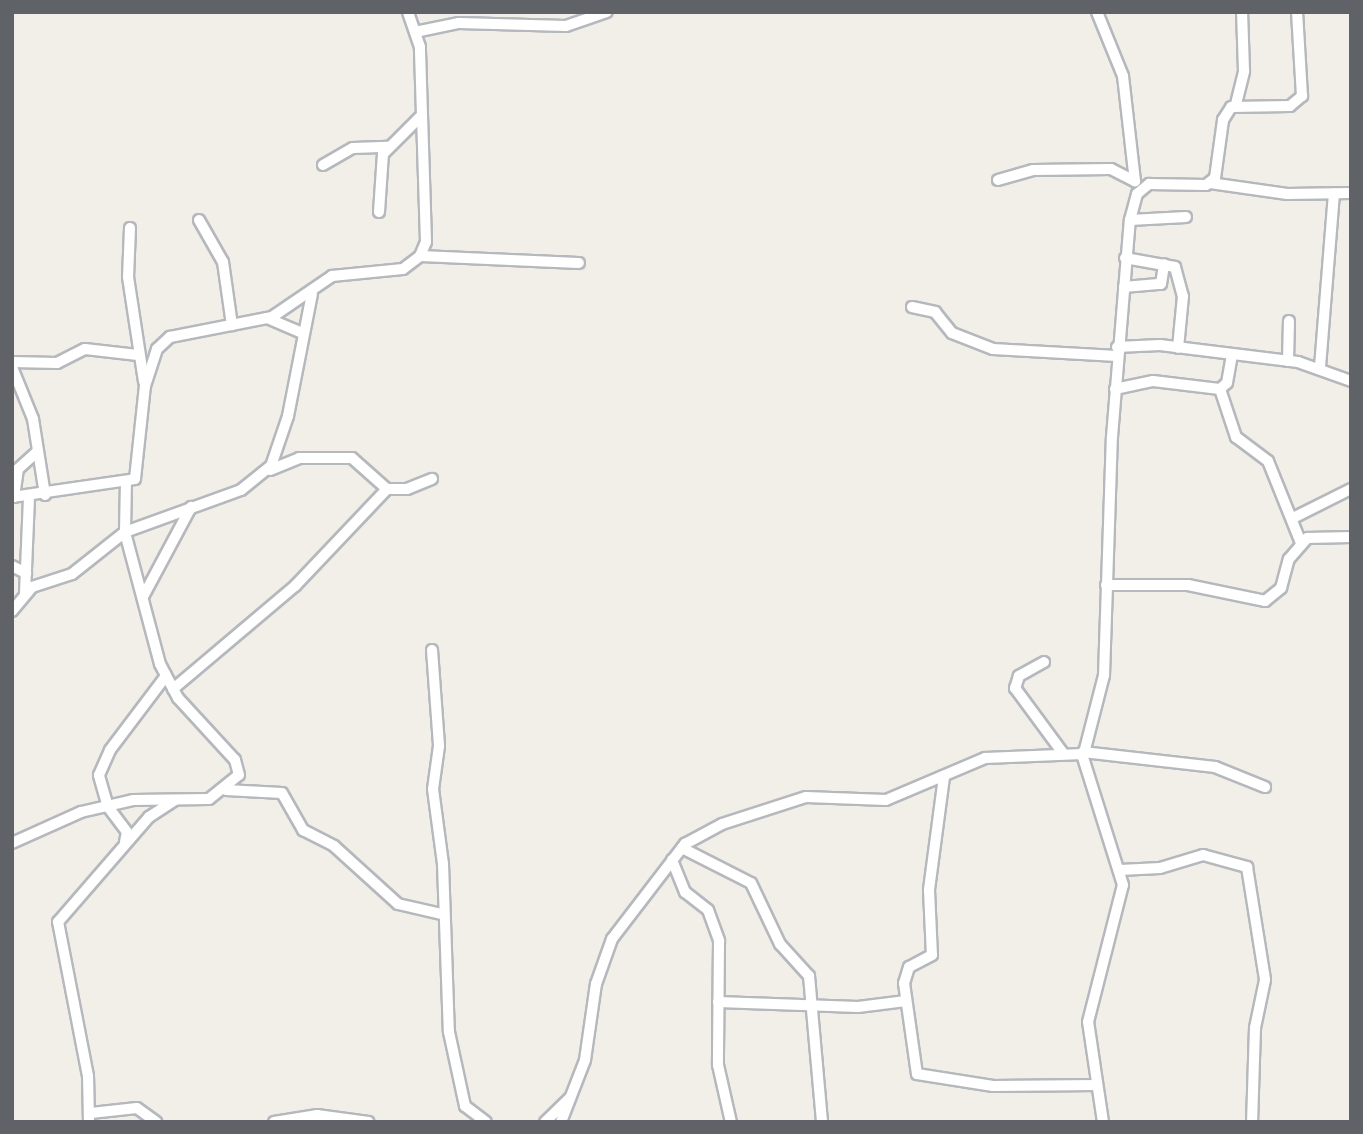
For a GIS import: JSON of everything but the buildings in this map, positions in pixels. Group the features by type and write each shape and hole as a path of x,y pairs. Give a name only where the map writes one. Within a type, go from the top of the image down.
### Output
{"street":[{"path":"145,386 157,349 170,337 267,318 332,276 403,269 420,256 426,242 422,115 415,32 408,12"},
{"path":"415,32 459,23 566,26 607,12"},
{"path":"1097,12 1123,76 1138,185 1125,258 1117,352 1102,688 1083,753 1120,870 1120,903 1088,1022 1103,1122"},
{"path":"1210,183 1223,120 1236,104 1244,71 1242,12"},
{"path":"1236,104 1280,107 1302,96 1297,12"},
{"path":"379,212 380,163 388,147 422,115"},
{"path":"323,165 353,148 388,147"},
{"path":"998,180 1033,170 1111,169 1138,185 1210,183 1334,194 1351,193"},
{"path":"1320,367 1334,194"},
{"path":"1130,220 1186,217"},
{"path":"199,219 223,262 232,325"},
{"path":"37,452 18,469 13,497 45,495 127,482 135,478 143,437 145,386 138,355 137,305 128,277 130,228"},
{"path":"420,256 579,263"},
{"path":"1125,258 1175,267 1183,285 1178,348"},
{"path":"1124,287 1161,284 1164,264"},
{"path":"263,473 284,436 302,333 314,290"},
{"path":"912,307 935,312 952,333 993,349 1117,352 1178,348 1288,361 1320,367 1351,380"},
{"path":"267,318 302,333"},
{"path":"1288,361 1289,321"},
{"path":"45,495 33,419 12,365 57,363 85,349 138,355"},
{"path":"1220,390 1227,383 1231,355"},
{"path":"1115,389 1153,381 1220,390"},
{"path":"1106,585 1188,584 1265,601 1281,588 1301,543 1268,461 1236,437 1220,390"},
{"path":"24,593 72,575 125,532 241,490 263,473 299,458 352,458 387,488 414,488 432,479"},
{"path":"12,843 108,807 209,799 224,790 239,775 236,760 173,689 166,676 125,532 127,482"},
{"path":"173,689 295,586 387,488"},
{"path":"1293,518 1351,489"},
{"path":"12,611 24,593 29,496"},
{"path":"143,600 148,578 191,508"},
{"path":"1301,543 1318,536 1351,537"},
{"path":"12,566 26,573"},
{"path":"432,650 441,914 452,1049 465,1106 486,1122"},
{"path":"1044,662 1019,676 1015,688 1063,753"},
{"path":"124,846 127,832 108,807 99,782 103,765 166,676"},
{"path":"561,1122 612,939 682,848 722,824 797,800 826,794 886,800 996,755 1083,753 1215,767 1265,787"},
{"path":"944,776 929,890 932,955 909,967 906,1001 921,1079 1097,1085"},
{"path":"224,790 282,793 303,830 334,846 398,904 441,914"},
{"path":"156,1122 132,1108 90,1117 58,922 149,817 177,800"},
{"path":"682,848 751,883 775,936 809,976 822,1122"},
{"path":"1120,870 1160,869 1203,855 1247,867 1265,980 1255,1028 1252,1122"},
{"path":"672,860 680,886 706,906 718,938 718,1065 731,1122"},
{"path":"719,1002 813,1007 906,1001"},
{"path":"545,1122 570,1097"},
{"path":"274,1122 318,1119 369,1122"}]}
